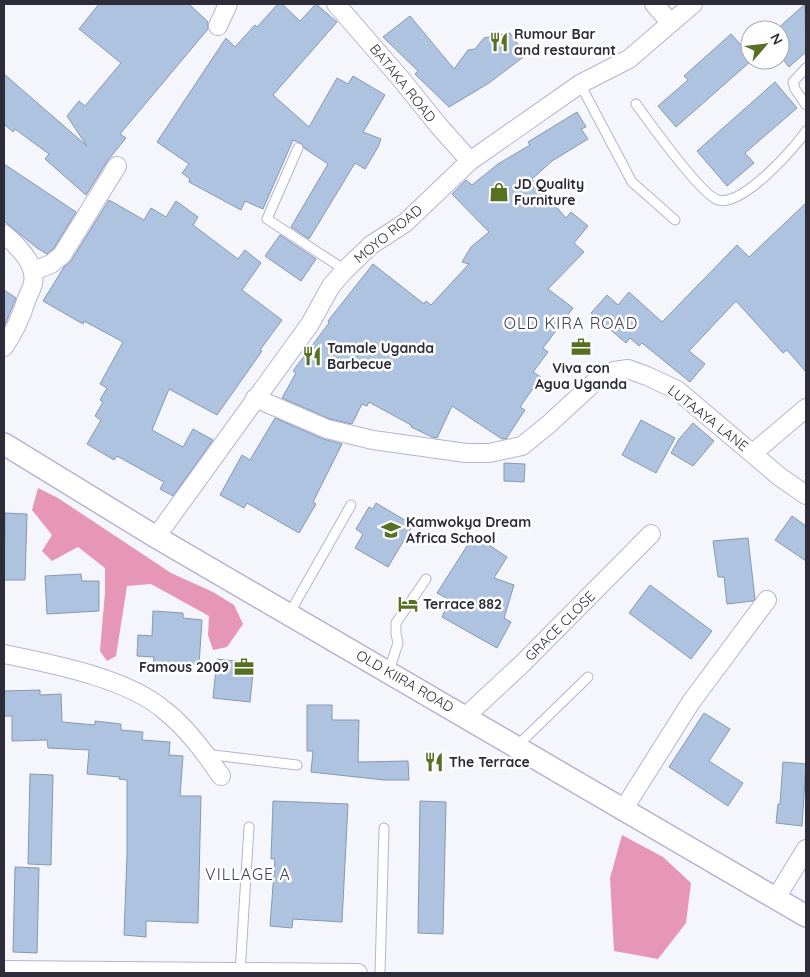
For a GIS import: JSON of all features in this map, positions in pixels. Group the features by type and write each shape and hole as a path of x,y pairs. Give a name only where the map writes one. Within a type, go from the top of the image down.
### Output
{"street":[{"path":"218,26 228,4"},
{"name":"BATAKA ROAD","path":"336,4 470,161"},
{"path":"654,4 671,23"},
{"name":"MOYO ROAD","path":"156,537 310,324 332,286 345,270 372,245 405,223 470,161 580,84 629,59 693,4"},
{"path":"33,272 51,264 62,255 116,166"},
{"path":"4,234 26,257 33,272 34,281 24,312 4,347"},
{"name":"LUTAAYA LANE","path":"255,398 327,429 373,440 427,449 489,453 522,446 599,378 614,371 628,369 677,390 780,477 806,495"},
{"path":"753,453 806,408"},
{"name":"OLD KIIRA ROAD","path":"4,444 156,537 389,671 806,916"},
{"name":"GRACE CLOSE","path":"466,716 522,664 651,534"},
{"path":"623,810 691,702 766,600"},
{"path":"4,654 91,675 120,684 136,692 164,710 205,754 221,776"},
{"path":"776,898 806,849"},
{"path":"4,970 155,973 358,973"}],"lane":[{"path":"806,68 794,82 795,89 806,105"},
{"path":"580,84 632,182 675,220"},
{"path":"636,104 695,180 716,200 732,200 748,191 786,155 806,131"},
{"path":"298,148 267,219 345,270"},
{"path":"289,614 351,505"},
{"path":"389,671 398,643 396,623 426,579"},
{"path":"517,746 588,677"},
{"path":"205,754 297,765"},
{"path":"240,973 249,827"},
{"path":"380,973 384,828"}],"shaded area":[{"path":"38,488 58,498 171,573 213,592 234,605 243,624 227,647 213,650 208,635 209,616 151,584 127,586 116,656 107,661 100,651 105,568 78,547 52,561 42,551 52,535 32,510"},
{"path":"622,835 663,857 691,883 686,923 658,959 614,951 610,878"}],"building":[{"path":"99,4 189,4 208,22 208,29 120,134 126,138 108,160 86,195 45,159 49,154 15,129 13,132 4,124 4,74 87,146 67,116 79,101 85,106 121,63 79,29"},
{"path":"278,4 282,4 300,21 316,4 337,22 273,95 309,127 337,78 348,84 353,76 385,95 363,132 381,139 378,147 365,169 355,163 309,239 291,227 328,164 304,148 301,143 293,140 263,209 245,201 241,210 189,182 190,179 182,173 189,164 157,142 226,38 235,47"},
{"path":"805,4 806,52 790,66 790,20 787,20"},
{"path":"410,16 454,69 468,50 475,49 484,38 510,33 526,55 489,83 449,107 415,74 418,71 383,37"},
{"path":"731,34 740,44 741,70 676,127 658,106 688,80 684,76"},
{"path":"775,82 797,108 745,153 754,163 727,186 697,151"},
{"path":"577,112 586,127 581,129 588,139 552,161 532,179 566,218 571,212 588,226 574,243 584,252 548,289 573,308 543,348 548,352 533,372 541,377 520,407 525,410 506,439 502,439 452,406 437,438 411,427 411,425 369,402 367,406 362,404 352,424 330,419 282,398 296,373 293,371 329,323 328,321 373,264 424,304 426,301 431,305 469,264 462,262 471,247 489,232 452,194 466,180 472,185 498,164 530,145 528,142"},
{"path":"4,164 76,212 54,248 47,254 4,221"},
{"path":"109,200 144,220 151,208 166,217 176,201 198,217 193,225 238,259 245,250 261,263 242,290 282,320 217,415 169,389 152,430 183,447 193,429 213,440 173,496 160,489 164,482 117,456 114,460 87,444 101,420 95,416 103,402 100,400 107,388 100,384 123,342 84,321 83,324 43,301 64,267 71,261"},
{"path":"806,203 806,372 787,350 783,353 736,301 689,351 705,364 690,382 642,343 639,346 630,338 626,343 591,313 607,295 618,305 629,292 662,322 737,245 749,257"},
{"path":"280,235 316,259 301,281 265,256"},
{"path":"4,290 16,298 4,327"},
{"path":"275,418 323,439 342,444 313,502 316,504 299,533 247,503 244,508 220,495 242,455 250,460"},
{"path":"641,420 675,438 656,473 622,455"},
{"path":"693,423 714,441 693,466 671,453 679,439"},
{"path":"504,463 525,464 524,482 504,481"},
{"path":"376,503 413,525 388,567 355,548 363,534 356,529 369,507 373,509"},
{"path":"5,513 27,514 25,580 4,580"},
{"path":"792,516 806,526 806,561 775,540"},
{"path":"474,535 507,557 494,578 514,585 504,618 511,622 497,648 442,617 450,600 437,593"},
{"path":"748,538 755,599 753,601 727,604 724,577 718,577 713,541"},
{"path":"81,574 82,581 99,581 99,611 47,614 45,576"},
{"path":"650,585 712,631 691,659 629,613"},
{"path":"153,611 183,613 183,618 202,620 199,665 180,663 180,666 153,664 154,657 137,656 138,635 152,636"},
{"path":"217,659 254,663 250,702 213,698"},
{"path":"40,690 40,695 61,694 62,722 95,725 95,721 121,724 121,730 143,732 142,740 170,742 169,755 183,756 180,796 201,796 198,923 146,921 146,937 124,935 127,780 119,779 120,777 87,774 89,750 48,748 47,740 12,741 12,716 4,716 4,691"},
{"path":"307,705 332,705 332,720 359,720 358,762 408,761 409,780 384,780 311,772 313,751 307,751"},
{"path":"704,713 730,729 709,761 743,783 728,806 669,767"},
{"path":"783,762 806,764 802,826 776,823 778,804 780,804"},
{"path":"30,774 53,775 51,865 28,864"},
{"path":"273,801 348,804 342,922 293,919 292,928 270,926 275,859 271,859"},
{"path":"420,801 446,802 443,934 418,933"},
{"path":"15,867 39,868 37,953 13,952"}],"place":[{"name":"Rumour Bar and restaurant","path":"499,42"},
{"name":"JD Quality Furniture","path":"499,192"},
{"name":"Viva con Agua Uganda","path":"581,347"},
{"name":"Tamale Uganda Barbecue","path":"312,356"},
{"name":"Kamwokya Dream Africa School","path":"391,530"},
{"name":"Terrace 882","path":"408,604"},
{"name":"Famous 2009","path":"244,667"},
{"name":"The Terrace","path":"434,762"}],"district":[{"name":"OLD KIRA ROAD","path":"571,323"},
{"name":"VILLAGE A","path":"248,874"}]}
